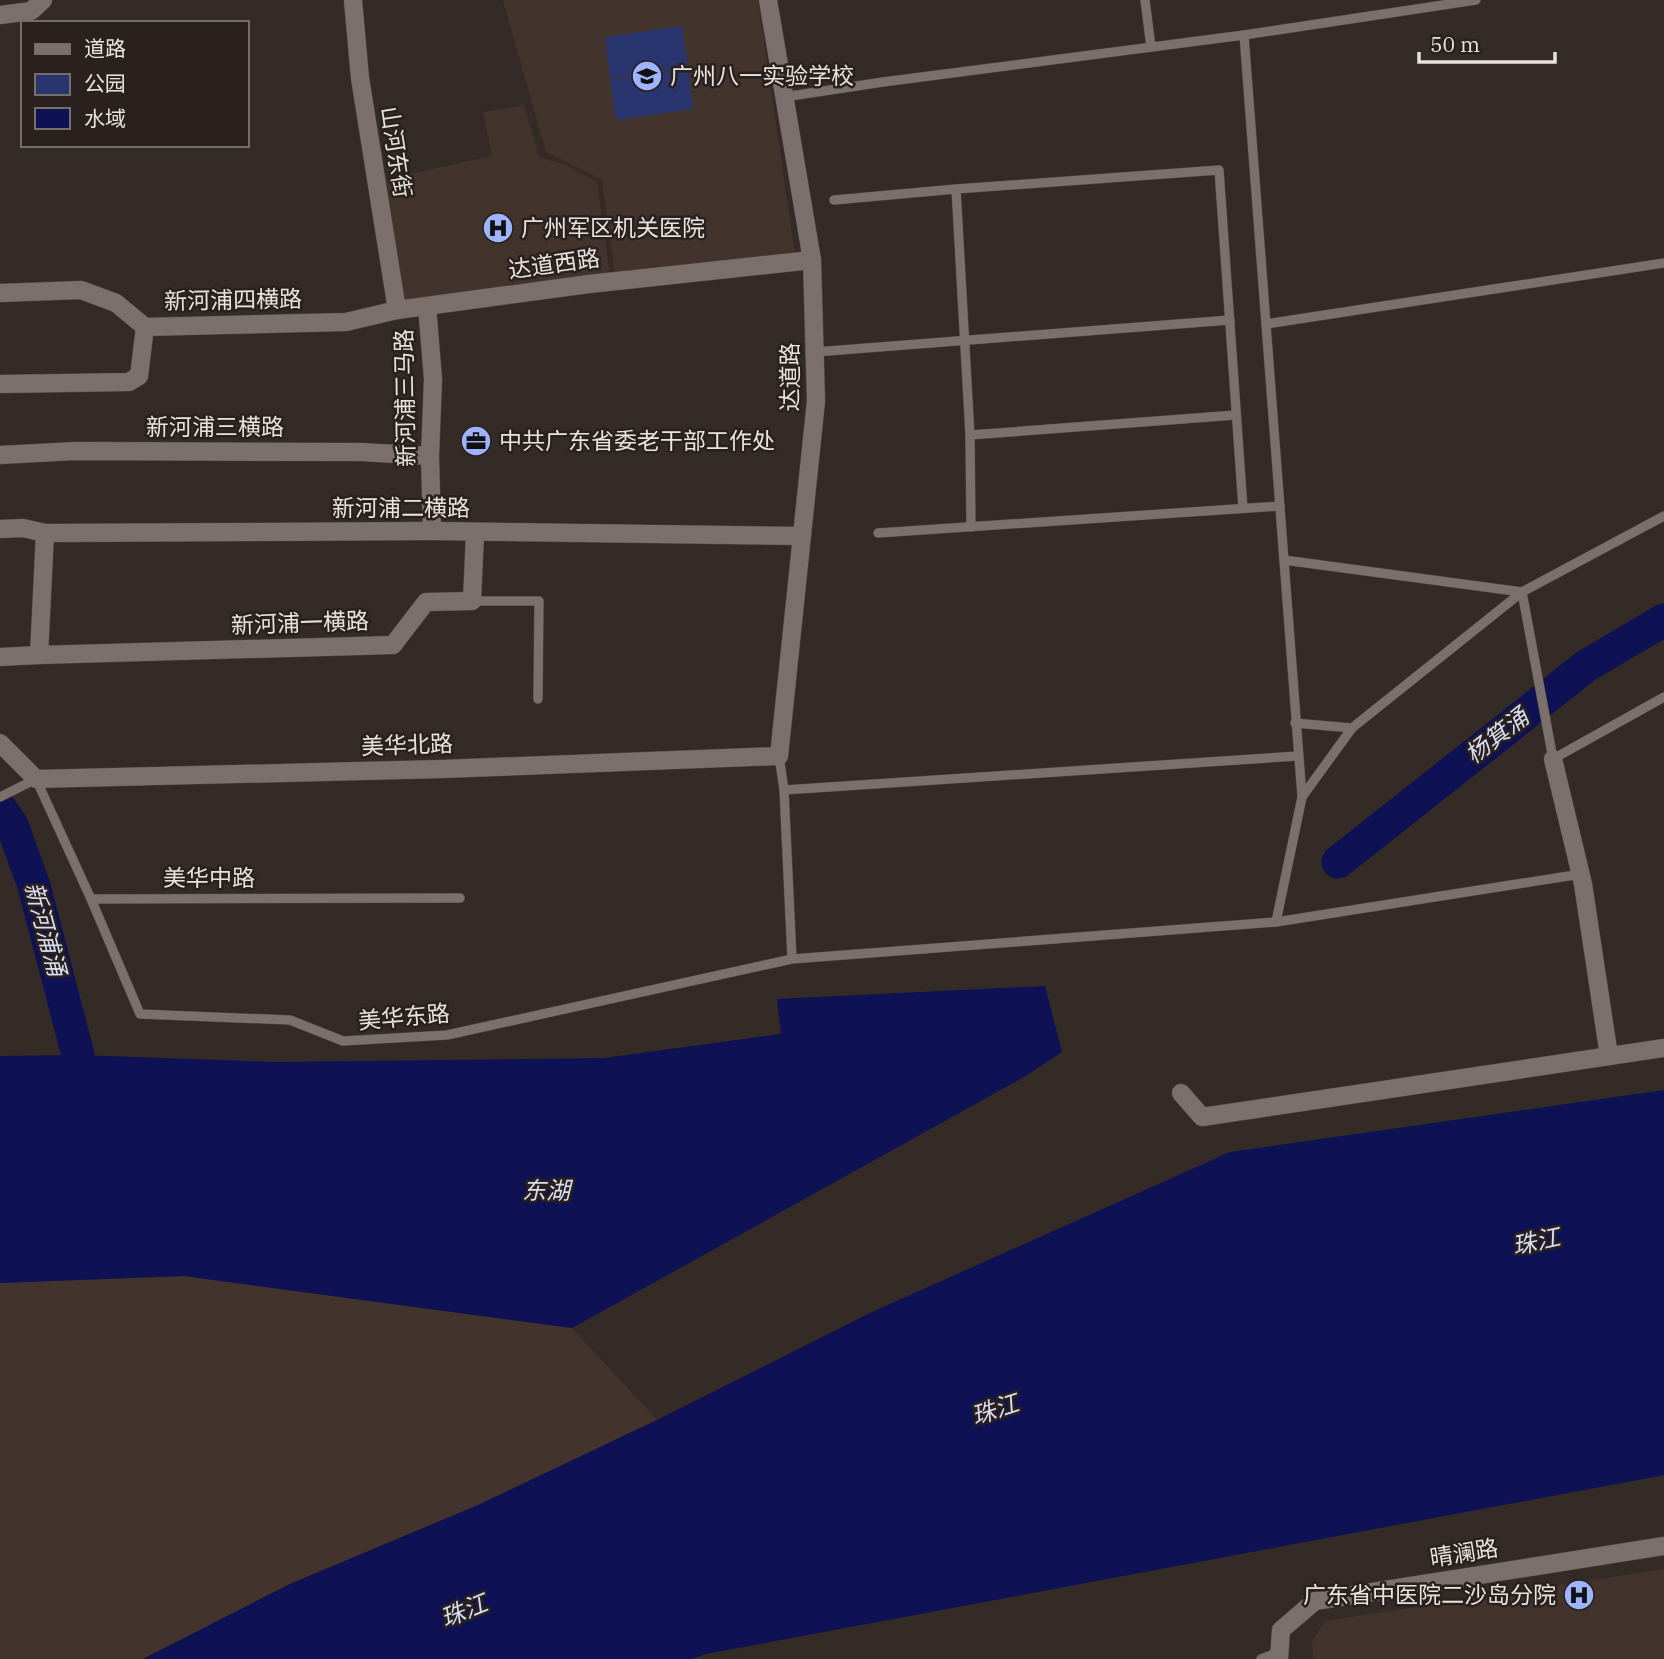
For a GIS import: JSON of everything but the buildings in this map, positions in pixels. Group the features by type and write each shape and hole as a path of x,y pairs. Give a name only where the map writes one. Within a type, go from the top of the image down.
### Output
{"street":[{"path":"0,15 30,11 43,0"},
{"name":"山河东街","path":"353,0 360,78 397,310"},
{"name":"达道路","path":"768,0 812,260 816,401 779,757"},
{"name":"达道西路","path":"427,306 589,284 812,260"},
{"path":"0,293 80,290 116,303 145,327"},
{"name":"新河浦四横路","path":"0,384 129,382 139,376 145,327 346,322 427,306"},
{"name":"新河浦三马路","path":"427,306 433,379 430,456 432,531"},
{"name":"新河浦三横路","path":"0,455 116,451 361,452 430,456"},
{"name":"新河浦二横路","path":"0,529 23,528 45,533 432,531 802,536"},
{"path":"0,657 39,655 45,533"},
{"path":"472,601 475,533"},
{"name":"新河浦一横路","path":"39,655 393,645 426,602 472,601"},
{"path":"0,743 36,779"},
{"name":"美华北路","path":"36,779 779,757"},
{"path":"1553,760 1581,874 1609,1056"},
{"path":"1181,1093 1202,1116 1664,1048"},
{"name":"晴澜路","path":"1279,1656 1281,1630 1315,1601 1664,1546"}],"lane":[{"path":"1145,0 1151,47"},
{"path":"784,97 1244,35 1476,0"},
{"path":"1244,35 1302,797 1276,922"},
{"path":"834,200 1219,170 1243,508"},
{"path":"956,189 970,435 971,527"},
{"path":"1266,324 1664,263"},
{"path":"815,352 1230,320"},
{"path":"970,435 1236,415"},
{"path":"878,533 1280,506"},
{"path":"1302,797 1352,728 1522,592 1664,516"},
{"path":"1284,560 1522,592"},
{"path":"1522,592 1553,760 1664,697"},
{"path":"472,601 539,601 538,699"},
{"path":"1295,723 1352,728"},
{"path":"784,790 1298,756"},
{"path":"779,757 784,790 792,959 1276,922 1581,874"},
{"path":"0,797 36,779 91,899"},
{"name":"美华中路","path":"91,899 460,898"},
{"name":"美华东路","path":"91,899 140,1014 290,1020 343,1041 447,1035 792,959"},
{"path":"1261,1659 1279,1656"}],"shaded area":[{"name":"广州八一实验学校","path":"503,0 758,0 795,255 615,274 602,180 546,152"},
{"name":"广州军区机关医院","path":"524,105 539,157 566,165 597,182 610,275 402,303 387,179 492,156 483,112"},
{"path":"184,1276 572,1328 657,1420 478,1505 290,1584 143,1659 0,1659 0,1283"},
{"name":"广东省中医院二沙岛分院","path":"1664,1569 1664,1659 1313,1659 1312,1641 1325,1621"}],"green space":[{"path":"682,26 688,67 610,78 605,37"},
{"path":"688,69 693,109 616,120 610,79"}],"water":[{"name":"东湖","path":"1045,986 1062,1052 1024,1077 572,1328 184,1276 0,1283 0,1056 78,1055 275,1062 604,1058 781,1034 777,999"},
{"name":"珠江","path":"1664,1090 1664,1475 706,1654 692,1659 143,1659 290,1584 478,1505 657,1420 872,1312 1230,1152"}],"waterway":[{"name":"杨箕涌","path":"1338,862 1586,666 1664,620"},
{"name":"新河浦涌","path":"0,808 12,825 34,886 78,1055"}],"place":[{"name":"广州八一实验学校","path":"647,76"},
{"name":"广州军区机关医院","path":"498,228"},
{"name":"中共广东省委老干部工作处","path":"476,441"},
{"name":"广东省中医院二沙岛分院","path":"1579,1595"}]}
